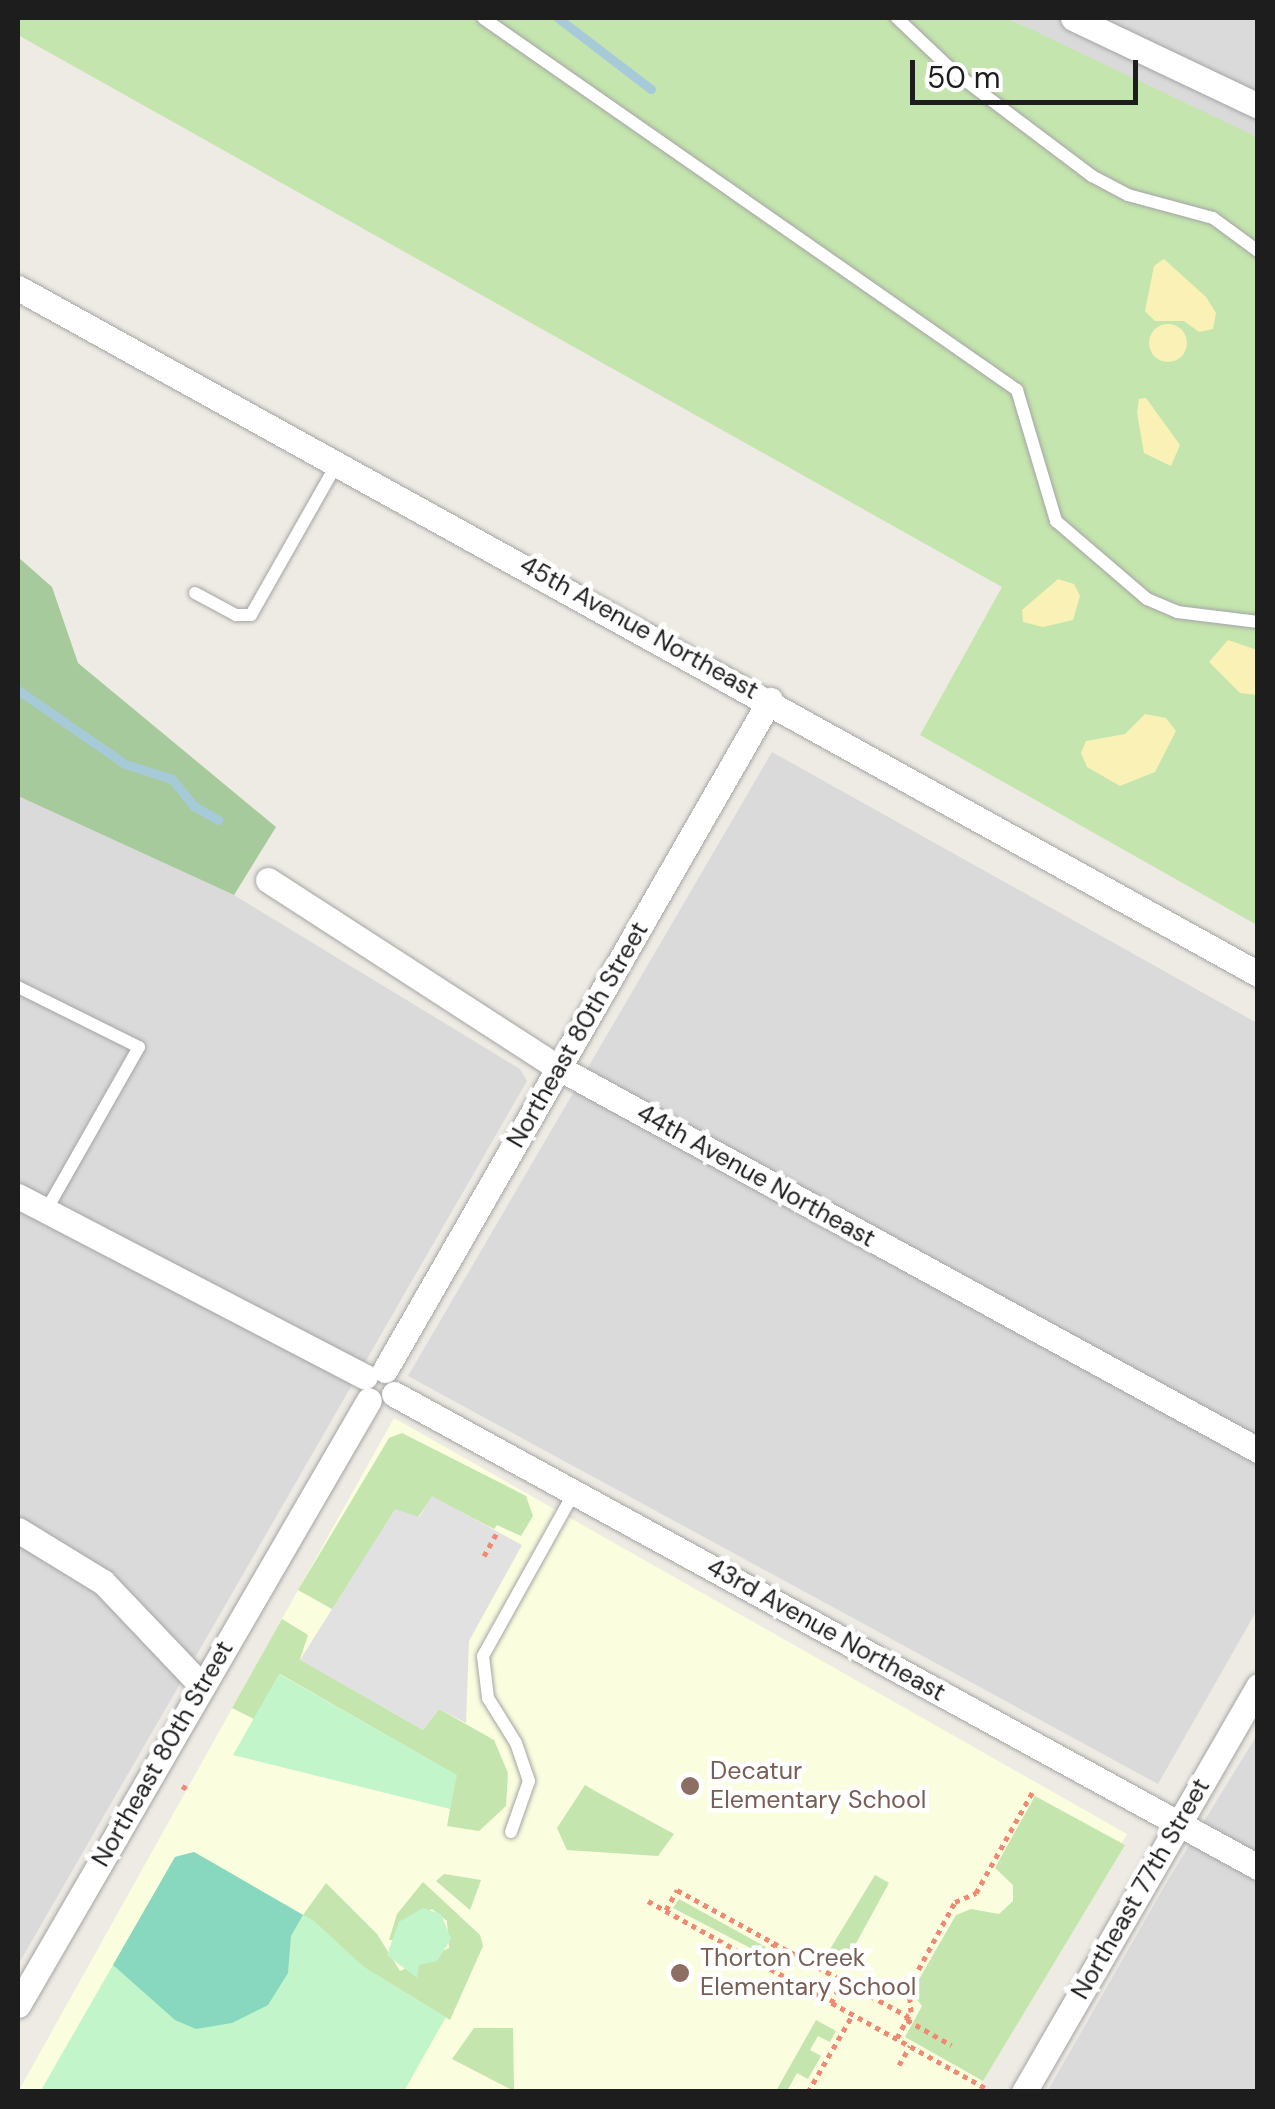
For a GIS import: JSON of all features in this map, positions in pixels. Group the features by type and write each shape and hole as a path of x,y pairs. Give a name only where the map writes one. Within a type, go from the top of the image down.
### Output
{"street":[{"path":"1072,18 1258,106"},
{"name":"45th Avenue Northeast","path":"18,288 770,700 1258,974"},
{"name":"Northeast 80th Street","path":"18,2005 770,700"},
{"name":"44th Avenue Northeast","path":"268,880 559,1068 1258,1450"},
{"name":"43rd Avenue Northeast","path":"18,1196 575,1491 1258,1867"},
{"path":"18,1530 103,1582 202,1686"},
{"name":"Northeast 77th Street","path":"1024,2092 1258,1686"}],"lane":[{"path":"483,18 1017,390 1056,521 1147,599 1176,612 1258,622"},
{"path":"897,18 954,72 1092,176 1128,195 1213,218 1258,251"},
{"path":"195,594 236,615 250,614 338,462"},
{"path":"18,987 139,1048 46,1210"},
{"path":"511,1832 529,1780 516,1743 488,1698 483,1656 575,1491"}],"path":[{"path":"484,1556 497,1533"},
{"path":"182,1786 191,1791"},
{"path":"896,2038 908,2018 909,1986 954,1902 976,1892 1033,1791"},
{"path":"665,1911 676,1890 843,1981 951,2046"},
{"path":"648,1901 985,2088"},
{"path":"762,1964 774,1944"},
{"path":"831,2002 843,1981"},
{"path":"808,2092 853,2014"},
{"path":"899,2065 910,2046"}],"shaded area":[{"path":"1007,18 1257,18 1257,137 1192,110"},
{"path":"772,752 1257,1023 1257,1610 1158,1784 408,1376"},
{"path":"18,796 234,895 520,1069 527,1081 18,1965"},
{"path":"394,1418 1127,1834 977,2091 18,2092"},
{"path":"432,1496 522,1545 469,1641 466,1723 439,1709 423,1730 300,1660 395,1509 419,1517"},
{"path":"1257,1735 1257,2091 1047,2092 1168,1880"}],"green space":[{"path":"18,18 1007,18 1257,137 1257,925 920,735 1002,587 18,35"},
{"path":"18,557 52,587 78,663 276,827 234,895 18,796"},
{"path":"402,1433 526,1496 533,1516 521,1536 497,1525 494,1529 432,1497 348,1618 298,1590 389,1438"},
{"path":"282,1619 308,1635 300,1659 423,1730 439,1709 494,1740 508,1773 506,1806 479,1831 447,1826 456,1775 280,1674 254,1719 232,1708"},
{"path":"279,1674 457,1775 450,1809 233,1755"},
{"path":"585,1785 674,1834 658,1856 567,1850 557,1828"},
{"path":"1035,1796 1125,1845 983,2081 905,2037 922,2006 915,1997 918,1981 956,1915 971,1909 999,1914 1013,1901 1013,1885 995,1868"},
{"path":"194,1852 314,1921 365,1968 446,2017 404,2091 40,2092 175,1857"},
{"path":"194,1852 303,1915 291,1936 288,1973 268,2005 232,2023 196,2029 175,2020 113,1965 175,1857"},
{"path":"444,1874 481,1880 470,1910 436,1881"},
{"path":"875,1875 889,1883 842,1969 824,1959"},
{"path":"423,1882 480,1935 483,1946 450,2020 365,1968 303,1915 326,1883 377,1934 400,1971 449,1948 447,1921 432,1909 399,1922 395,1940 389,1940 397,1914"},
{"path":"679,1899 766,1947 762,1954 673,1908"},
{"path":"423,1908 441,1914 451,1939 437,1961 419,1965 417,1978 387,1955 399,1922"},
{"path":"816,2020 836,2031 830,2042 818,2036 810,2050 821,2056 808,2079 797,2073 787,2091 776,2091"},
{"path":"474,2028 513,2028 514,2091 452,2059"}],"sand":[{"path":"1164,259 1206,297 1216,313 1213,329 1199,332 1184,321 1155,321 1145,311 1154,266"},
{"path":"1168,324 1182,329 1187,343 1182,357 1168,362 1154,357 1149,343 1154,329"},
{"path":"1146,398 1180,445 1171,466 1144,453 1137,413 1139,399"},
{"path":"1058,579 1074,584 1080,596 1073,620 1043,627 1023,622 1022,610"},
{"path":"1228,640 1257,650 1257,695 1240,693 1209,662"},
{"path":"1145,714 1166,718 1176,731 1155,772 1120,786 1087,767 1081,753 1086,741 1125,734"}],"waterway":[{"path":"558,18 651,89"},
{"path":"18,690 125,764 172,779 194,806 218,820"}],"place":[{"name":"Decatur Elementary School","path":"690,1786"},
{"name":"Thorton Creek Elementary School","path":"680,1973"}]}
